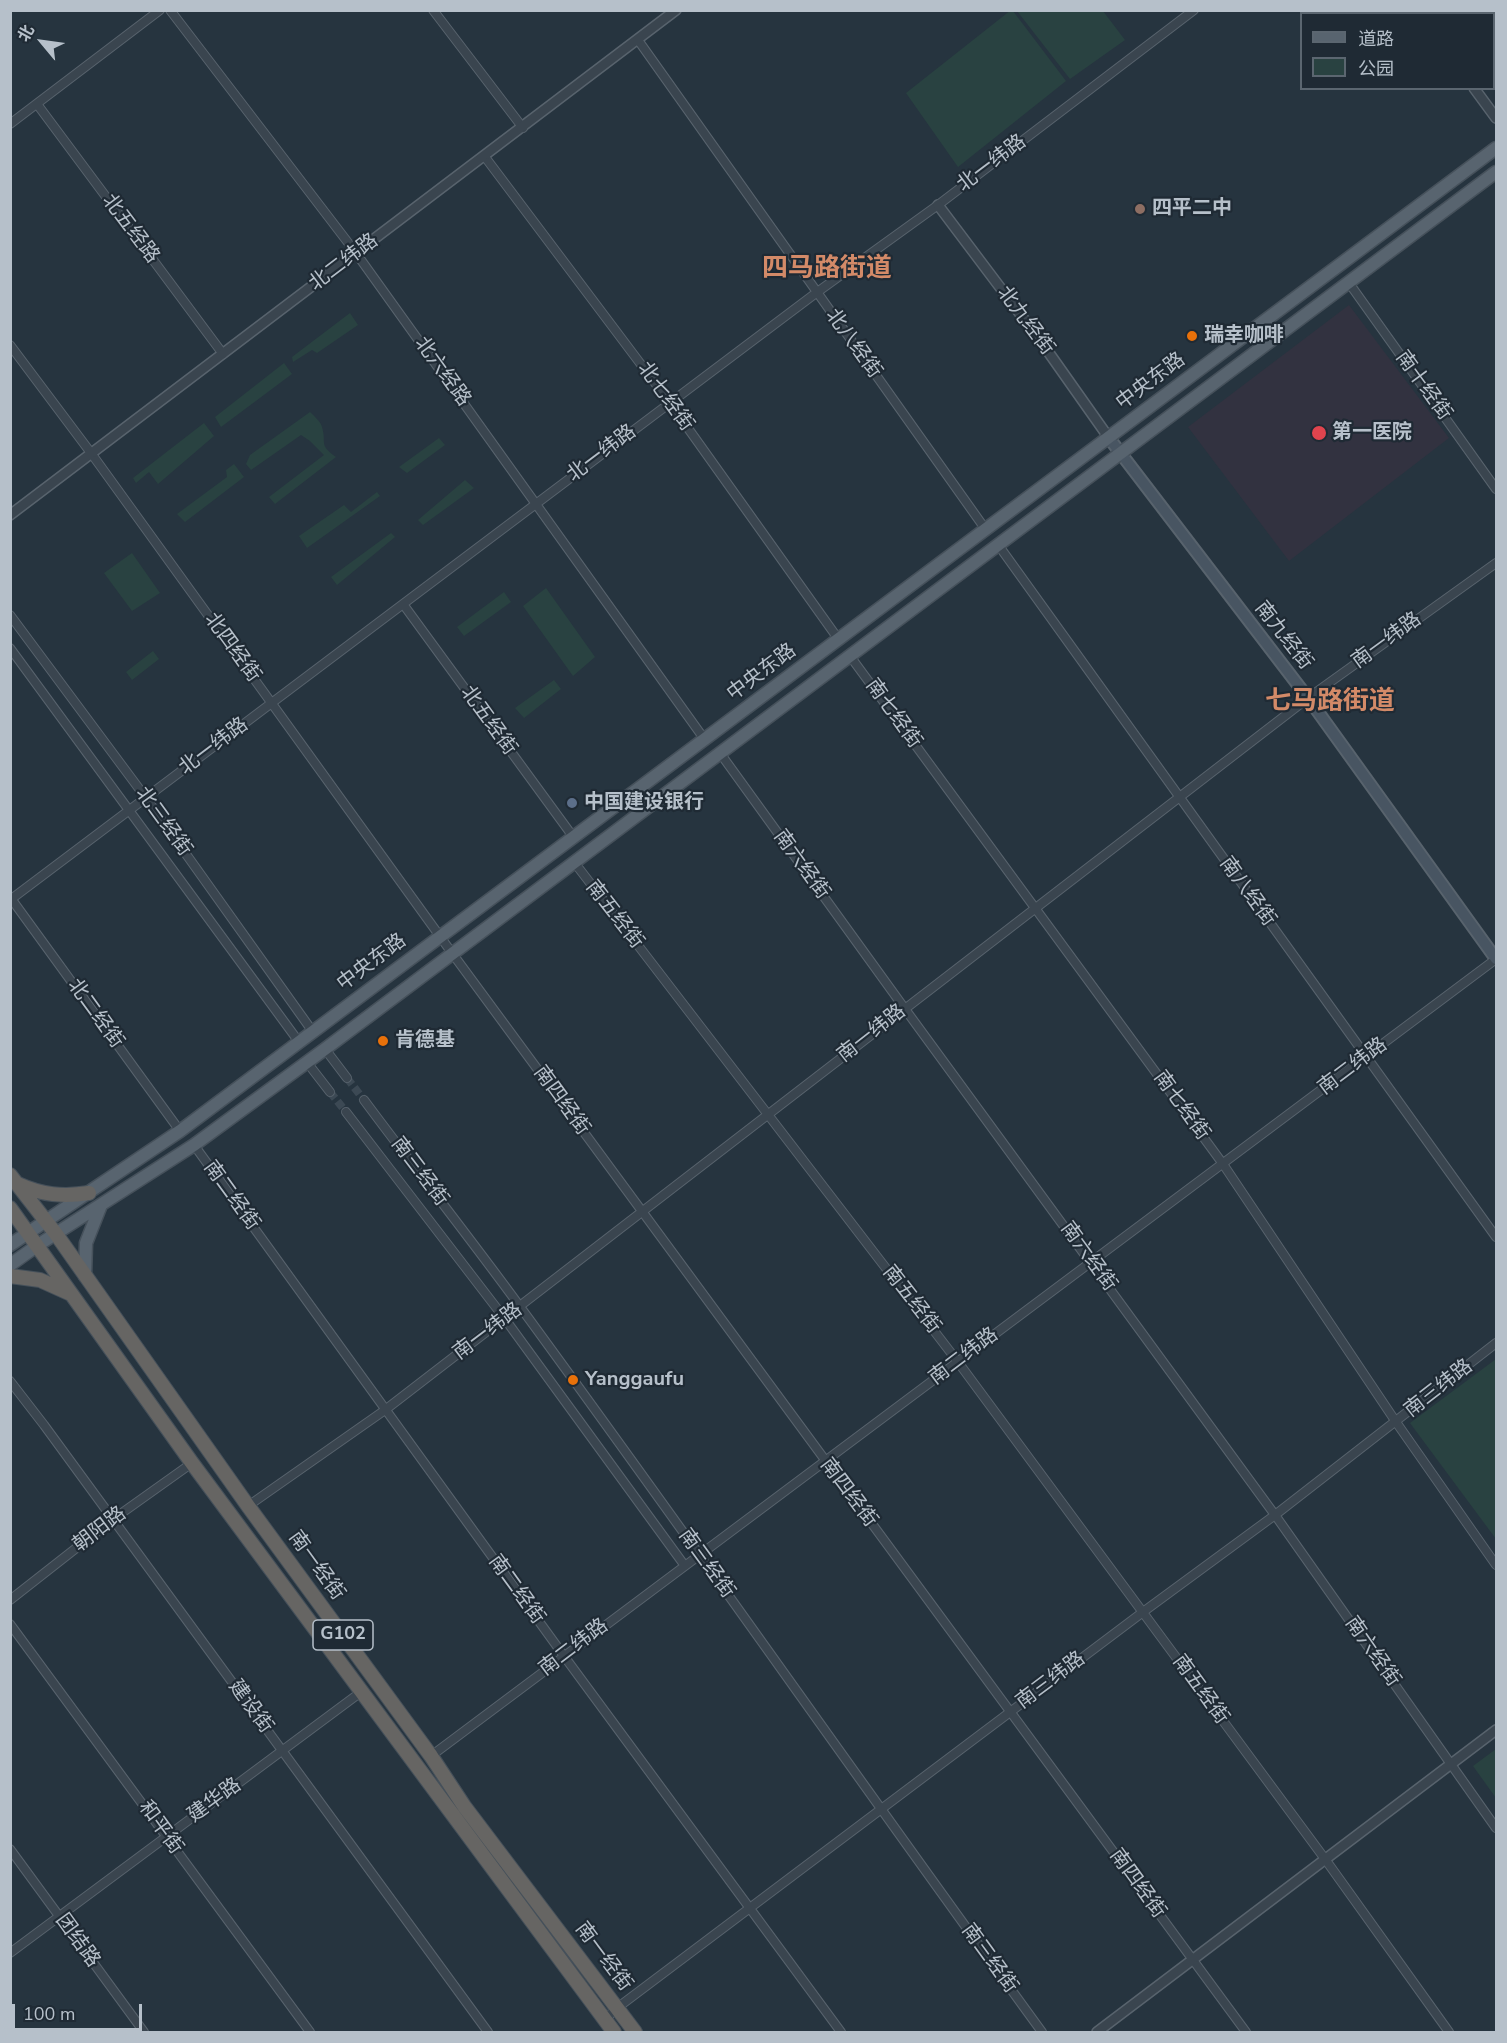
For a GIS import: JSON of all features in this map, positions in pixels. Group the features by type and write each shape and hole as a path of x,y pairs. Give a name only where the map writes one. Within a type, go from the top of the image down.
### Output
{"highway":[{"path":"14,1180 48,1195 70,1196 89,1193"},
{"name":"G102","path":"14,1180 56,1234"},
{"name":"G102","path":"10,1208 38,1245"},
{"name":"南一经街","path":"56,1234 248,1506 431,1756 464,1806 635,2032"},
{"name":"南一经街","path":"38,1245 192,1463 614,2032"},
{"path":"10,1276 40,1280 65,1290 75,1297"}],"main road":[{"name":"中央东路","path":"10,1245 180,1131 1497,148"},
{"name":"中央东路","path":"10,1265 194,1145 325,1049 1497,172"},
{"name":"南九经街","path":"1109,438 1308,698 1497,959"},
{"path":"85,1276 86,1242 101,1205"}],"street":[{"path":"10,124 160,10"},
{"name":"北六经路","path":"170,10 356,253 705,740"},
{"path":"433,10 523,128"},
{"name":"北二纬路","path":"10,515 676,10"},
{"name":"北一纬路","path":"11,899 816,292 938,205 1194,10"},
{"name":"北八经街","path":"638,40 986,530"},
{"path":"1476,90 1497,118"},
{"name":"北五经路","path":"37,104 223,354"},
{"name":"北七经街","path":"485,157 670,403 839,640"},
{"name":"北九经街","path":"938,205 1042,343 1109,438"},
{"name":"南十经街","path":"1349,283 1497,489"},
{"name":"北四经街","path":"10,345 91,453 452,953"},
{"name":"南八经街","path":"999,546 1497,1237"},
{"name":"南一纬路","path":"248,1506 386,1410 1308,698 1497,563"},
{"name":"北五经街","path":"403,604 574,838"},
{"name":"北三经街","path":"10,615 146,798 313,1032"},
{"path":"10,648 299,1042"},
{"name":"南七经街","path":"850,656 1223,1164 1396,1422 1497,1565"},
{"name":"南六经街","path":"720,753 1275,1515 1497,1828"},
{"name":"南五经街","path":"574,862 958,1362 1325,1859 1449,2032"},
{"name":"北二经街","path":"11,899 180,1131"},
{"name":"南四经街","path":"452,953 1246,2032"},
{"name":"南二纬路","path":"431,1756 1497,959"},
{"path":"325,1049 347,1078"},
{"path":"306,1061 330,1092"},
{"name":"南三经街","path":"364,1100 520,1307 1042,2032"},
{"path":"346,1112 504,1319 685,1566"},
{"name":"南二经街","path":"194,1145 564,1656 841,2032"},
{"name":"南三纬路","path":"605,2019 1011,1711 1275,1515 1497,1343"},
{"name":"建设街","path":"10,1382 44,1425 488,2032"},
{"name":"朝阳路","path":"10,1600 112,1520 192,1463"},
{"name":"和平街","path":"10,1624 310,2032"},
{"name":"建华路","path":"10,1953 361,1692"},
{"path":"1096,2032 1497,1730"},
{"name":"团结路","path":"10,1849 144,2032"}],"shaded area":[{"name":"第一医院","path":"1349,305 1449,438 1289,561 1188,427"}],"green space":[{"path":"1011,10 1066,81 958,167 906,93"},
{"path":"1017,11 1103,11 1125,40 1070,79"},
{"path":"350,313 358,325 317,353 312,350 293,362 292,357"},
{"path":"284,363 292,374 221,427 215,417"},
{"path":"310,412 321,425 325,446 336,457 275,504 269,497 324,455 301,435 251,470 246,464 250,455"},
{"path":"204,423 214,436 158,484 149,472 136,483 133,478"},
{"path":"439,438 445,445 407,473 399,467"},
{"path":"234,464 244,477 185,522 177,514 227,477 226,470"},
{"path":"465,480 474,488 423,525 418,520"},
{"path":"377,492 380,496 307,548 299,536 344,505 351,512"},
{"path":"391,533 395,537 337,585 331,577"},
{"path":"132,553 160,593 132,611 104,573"},
{"path":"546,588 595,657 573,676 523,606"},
{"path":"504,592 511,602 464,636 457,627"},
{"path":"153,651 159,659 132,680 126,672"},
{"path":"554,680 561,689 524,718 515,708"},
{"path":"1496,1359 1496,1539 1410,1423"},
{"path":"1496,1749 1496,1798 1473,1766"}],"tunnel":[{"path":"347,1078 364,1100"},
{"path":"330,1092 346,1112"}],"place":[{"name":"四平二中","path":"1140,209"},
{"name":"瑞幸咖啡","path":"1192,336"},
{"name":"第一医院","path":"1319,433"},
{"name":"中国建设银行","path":"572,803"},
{"name":"肯德基","path":"383,1041"},
{"name":"Yanggaufu","path":"573,1380"}],"district":[{"name":"四马路街道","path":"827,270"},
{"name":"七马路街道","path":"1330,703"}]}
